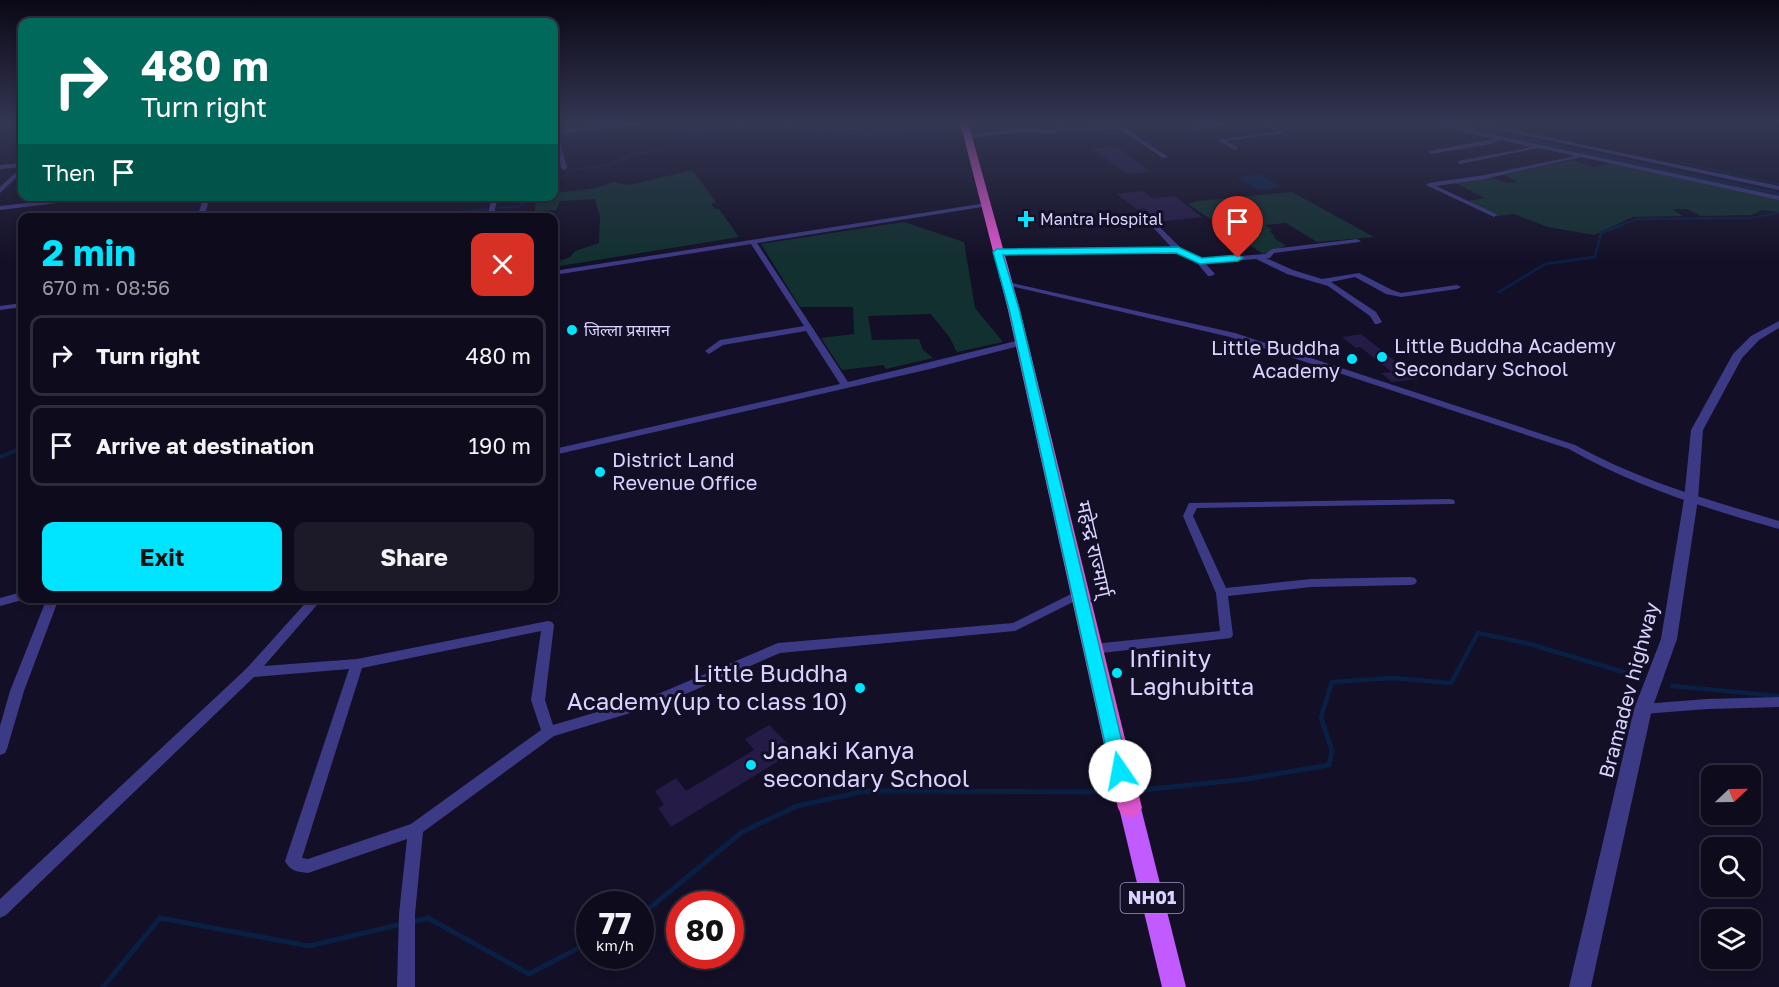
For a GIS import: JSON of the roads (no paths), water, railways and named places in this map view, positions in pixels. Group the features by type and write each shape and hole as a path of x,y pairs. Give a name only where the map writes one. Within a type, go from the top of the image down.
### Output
{"highway":[{"name":"महेन्द्र राज्मार्ग्","path":"976,168 1006,283 1130,808"}],"main road":[{"name":"महेन्द्र राज्मार्ग्","path":"1130,808 1171,986"}],"street":[{"path":"1494,215 1430,185 1527,168"},
{"path":"1641,168 1779,198"},
{"path":"1684,168 1779,188"},
{"path":"2,188 18,171"},
{"path":"2,188 17,185"},
{"path":"0,208 65,201"},
{"path":"558,272 986,204"},
{"path":"1142,212 1178,250 1200,261 1211,274"},
{"path":"1200,261 1267,256 1278,250 1357,241"},
{"path":"753,242 845,384"},
{"path":"997,252 1178,250"},
{"path":"1257,257 1284,270 1331,284 1373,314 1378,322"},
{"path":"1322,281 1356,275 1389,292 1401,295 1457,287"},
{"path":"1006,283 1232,335 1572,447 1615,471 1691,499 1779,525"},
{"path":"0,308 18,305"},
{"name":"Bramadev highway","path":"1580,987 1643,709 1669,639 1691,499 1697,430 1737,356 1755,338 1779,324"},
{"path":"709,351 720,343 809,328"},
{"path":"558,451 1020,343"},
{"path":"1093,649 1227,635 1222,593 1188,516 1193,505 1450,502"},
{"path":"1222,593 1311,583 1411,581"},
{"path":"357,664 292,861 298,865 308,866 416,829 549,732 662,698 778,648 1015,627 1079,594"},
{"path":"0,602 18,597"},
{"path":"0,749 17,691 51,603"},
{"path":"0,910 250,672 312,603"},
{"path":"250,672 357,664 549,625 538,700 549,732"},
{"path":"1643,709 1779,702"},
{"path":"406,987 407,914 416,829"}],"water":[{"path":"1260,174 1282,187 1258,190 1236,177"}],"waterway":[{"path":"558,179 573,170 587,168"},
{"path":"1657,168 1779,194"},
{"path":"1705,168 1779,184"},
{"path":"499,208 520,206 525,201"},
{"path":"459,213 487,209"},
{"path":"1618,226 1637,219 1750,218 1779,213"},
{"path":"1499,292 1545,264 1595,257 1601,233 1622,225"},
{"path":"0,457 18,450"},
{"path":"1324,727 1321,717 1332,682 1393,678 1451,683 1478,633 1530,644 1633,675"},
{"path":"1672,686 1779,696"},
{"path":"1133,791 1247,779 1329,765 1332,751 1324,726"},
{"path":"654,904 742,832 797,806 865,791 1120,792"},
{"path":"103,987 160,918 309,946 402,924"},
{"path":"412,922 428,918 529,974 576,949"}],"place":[{"name":"Mantra Hospital","path":"1026,219"},
{"name":"जिल्ला प्रसासन","path":"572,330"},
{"name":"Little Buddha Academy Secondary School","path":"1382,357"},
{"name":"Little Buddha Academy","path":"1352,359"},
{"name":"District Land Revenue Office","path":"600,472"},
{"name":"Infinity Laghubitta","path":"1117,673"},
{"name":"Little Buddha Academy(up to class 10)","path":"860,688"},
{"name":"Janaki Kanya secondary School","path":"751,765"}]}
